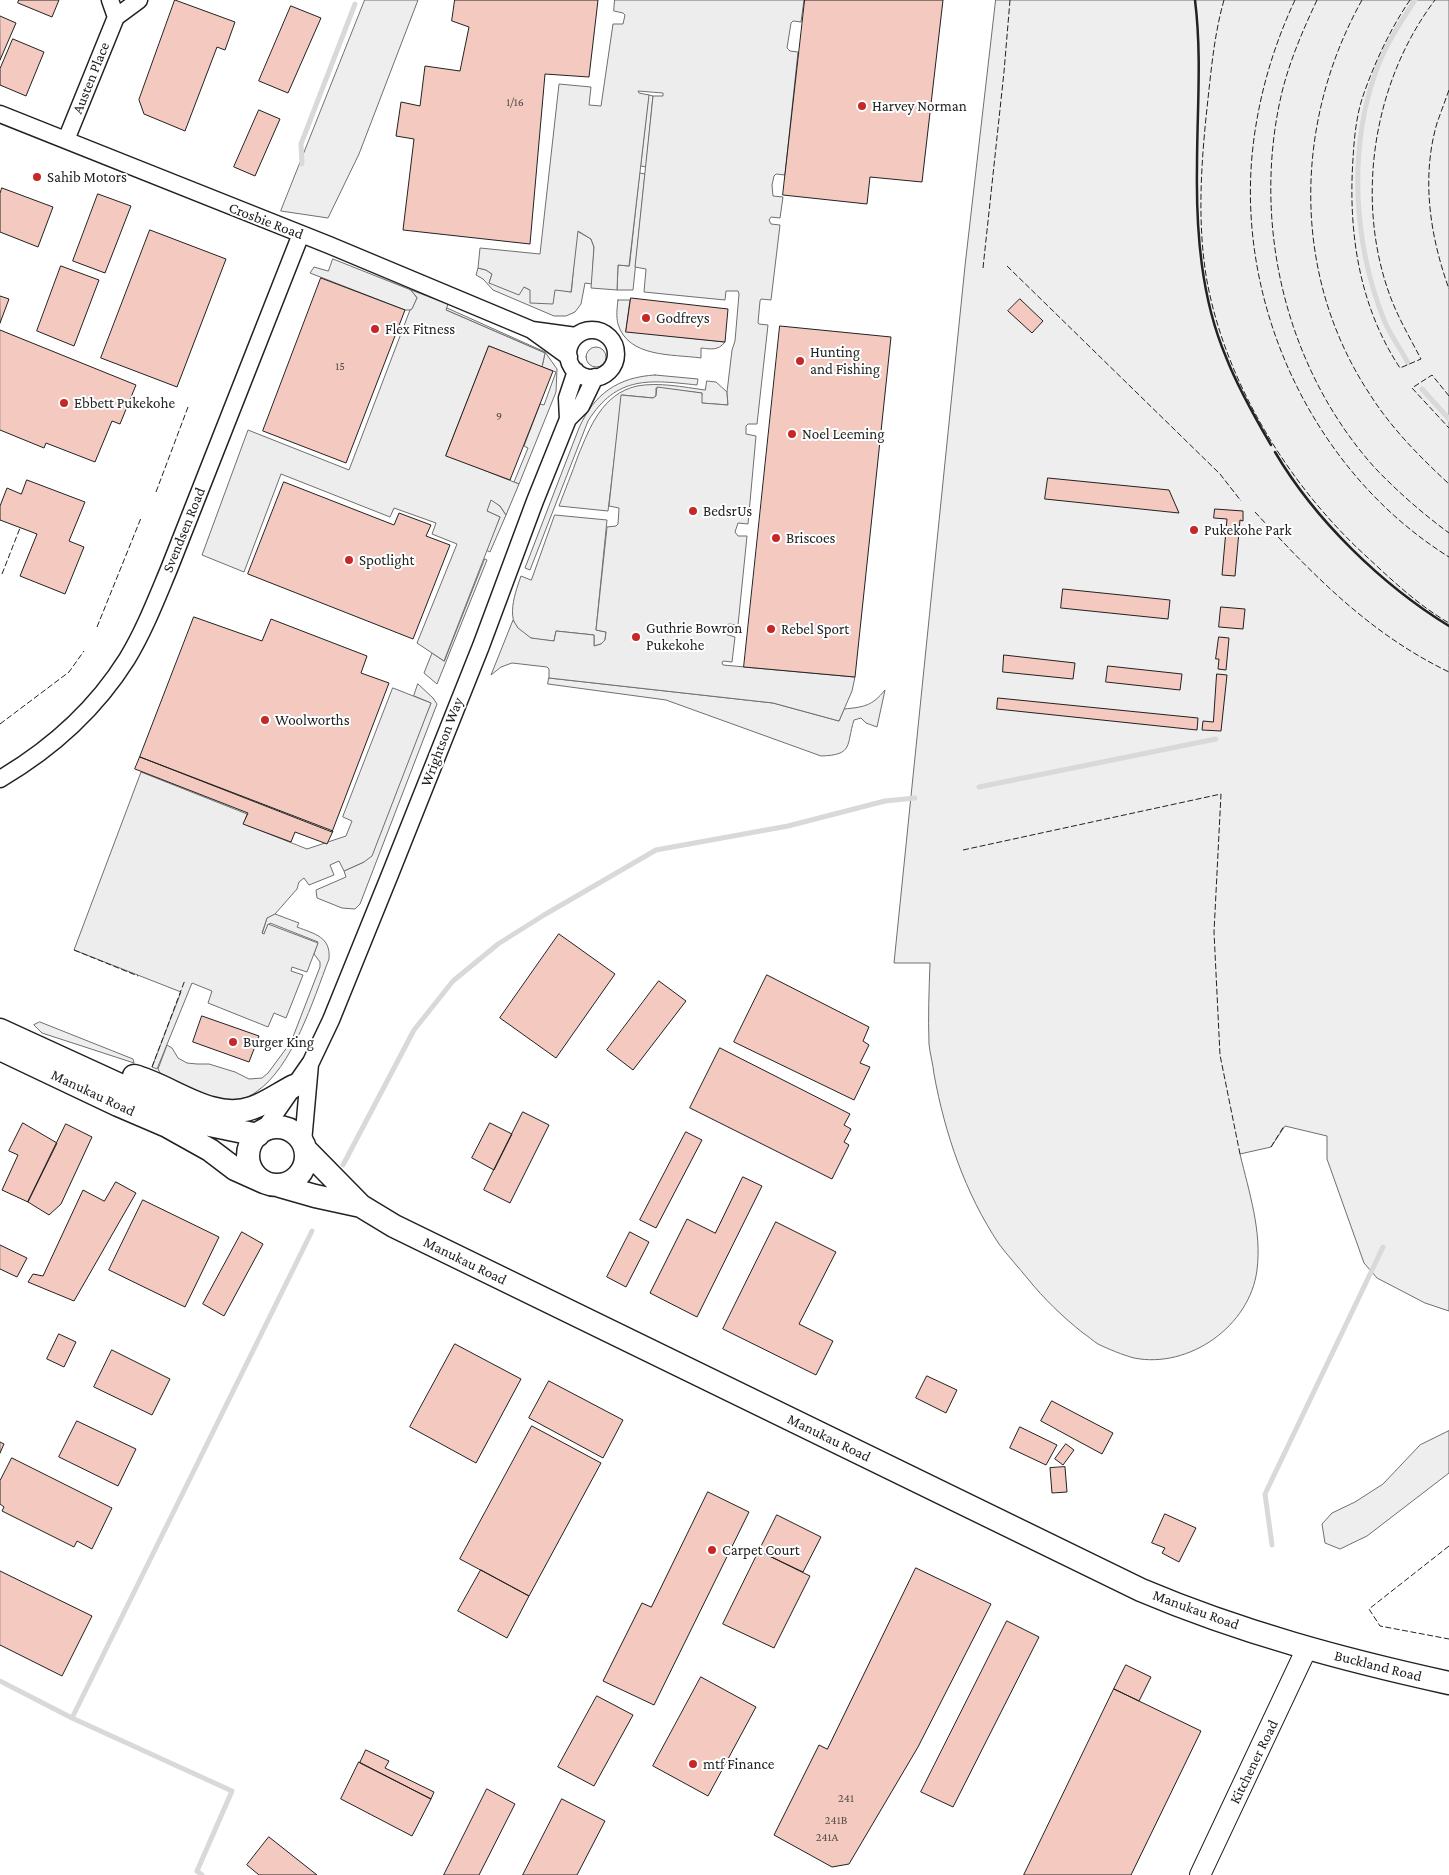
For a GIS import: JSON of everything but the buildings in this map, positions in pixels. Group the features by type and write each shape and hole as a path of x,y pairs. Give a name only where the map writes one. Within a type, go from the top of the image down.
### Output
{"main road":[{"name":"Manukau Road","path":"0,1030 205,1124 260,1133"},
{"name":"Manukau Road","path":"0,1050 168,1126 210,1150 235,1169 272,1184 361,1206"},
{"path":"70,1062 137,1077 209,1107 228,1111 252,1108 294,1086"},
{"path":"281,1127 298,1135 304,1146 306,1160 304,1169 298,1177 289,1183 272,1184 257,1178 249,1164 250,1148 260,1133 272,1128 281,1127"},
{"name":"Manukau Road","path":"304,1146 361,1206 394,1226 1142,1590 1182,1607 1307,1648"},
{"name":"Buckland Road","path":"1307,1648 1384,1669 1449,1683"}],"street":[{"path":"110,0 116,17 139,0"},
{"name":"Austen Place","path":"66,140 116,17"},
{"name":"Crosbie Road","path":"0,114 301,234 532,330 576,336"},
{"name":"Svendsen Road","path":"0,779 34,758 75,722 111,682 132,650 169,569 301,234"},
{"name":"Crosbie Road","path":"532,330 572,364"},
{"path":"588,330 601,332 612,340 615,346 615,360 608,372 595,377 581,375 572,364 569,349 576,336 588,330"},
{"name":"Wrightson Way","path":"568,419 567,398 572,364"},
{"name":"Wrightson Way","path":"260,1133 311,1062 331,1020 392,872 568,419 581,406 595,377"},
{"name":"Wrightson Way","path":"304,1146 311,1062"},
{"name":"Kitchener Road","path":"1200,1875 1307,1648"}],"shaded area":[{"path":"365,0 418,0 359,154 328,218 281,211"},
{"path":"615,0 804,0 801,22 793,21 791,23 787,48 790,51 798,52 785,175 776,174 772,185 773,196 783,197 780,218 771,217 769,220 771,224 780,225 771,300 761,299 760,301 758,323 768,325 757,424 748,424 746,426 746,434 756,436 748,524 738,523 735,532 738,536 747,536 738,625 729,624 726,626 725,634 735,637 732,662 723,661 722,663 723,665 855,677 852,691 839,721 773,703 549,678 549,669 547,667 512,663 501,667 491,675 513,620 518,628 531,638 554,641 556,631 594,635 594,646 601,644 605,640 606,632 596,630 607,527 618,524 619,508 609,506 621,395 653,398 656,396 657,387 702,393 702,403 728,405 727,392 732,350 735,341 738,291 726,291 725,300 644,292 646,269 635,267 653,96 663,96 663,93 638,91 639,93 649,95 629,266 618,265 617,290 591,288 594,247 591,239 578,231 571,292 555,290 553,304 530,303 530,290 524,287 519,295 489,283 492,274 478,268 480,248 540,254 559,84 591,87 589,105 601,106 613,24 623,24 625,15 614,11"},
{"name":"Pukekohe Park","path":"996,0 1449,0 1449,1311 1425,1303 1377,1278 1364,1263 1327,1159 1327,1136 1285,1126 1271,1147 1240,1154 1254,1212 1258,1241 1257,1270 1252,1290 1243,1309 1230,1325 1214,1339 1195,1350 1175,1357 1155,1360 1130,1357 1098,1344 1076,1327 1047,1301 999,1244 966,1184 950,1141 929,1048 930,963 894,963 965,266"},
{"path":"649,95 653,96 646,167 641,166"},
{"path":"640,173 645,174 633,290 617,290 618,265 629,266"},
{"path":"577,231 591,239 594,247 592,284 585,283 581,304 575,312 566,316 554,316 493,290 483,279 476,275 478,268 492,274 489,283 524,287 530,290 555,289 571,292"},
{"path":"333,259 411,290 417,298 412,310 405,310 310,273 314,267 328,271"},
{"path":"411,290 448,304 446,310 545,353 542,367 489,346 446,455 519,484 506,515 500,506 491,500 487,511 500,517 444,661 417,643 457,544 432,534 436,523 394,508 390,517 281,474 244,572 202,555 248,430 349,470 410,310 417,298"},
{"path":"618,300 630,300 626,331 725,342 717,348 701,348 701,358 641,349 623,335 617,321"},
{"path":"447,308 545,352 557,369 556,392 519,484 514,482 528,448 524,446 540,404 544,405 556,372 542,367 545,353 446,310"},
{"path":"596,347 603,350 606,357 603,364 596,367 589,364 586,357 589,350"},
{"path":"655,375 698,379 697,385 664,382 636,384 623,388 611,395 599,406 588,421 530,570 525,568 585,416 600,397 619,384 642,376"},
{"path":"707,381 716,382 727,392 728,405 701,403 702,393 656,388 656,396 653,398 622,395 608,511 559,506 587,434 599,413 615,396 625,390 645,385 671,385 705,390"},
{"path":"491,499 500,506 506,515 490,552 486,550 500,517 487,511"},
{"path":"555,515 607,520 596,630 606,632 605,640 601,644 594,646 594,635 556,631 554,641 531,638 516,627 513,619 513,602 521,576 531,580"},
{"path":"485,559 487,560 437,684 424,673 432,653 444,661"},
{"path":"549,678 773,703 839,721 844,709 872,703 885,690 877,727 866,723 861,718 854,720 849,742 844,751 821,756 666,700 548,684"},
{"path":"418,684 437,704 360,904 355,909 342,908 317,898 316,890 346,877 344,871 364,862 431,703 414,696"},
{"path":"393,688 431,703 372,856 364,862 344,871 339,861 330,865 334,875 309,885 304,878 275,914 267,918 262,933 264,934 268,924 318,943 307,972 292,967 291,971 303,975 286,1018 274,1013 268,1027 208,1003 212,991 192,983 157,1069 152,1067 181,992 74,950 141,772 247,814 244,824 307,849 346,836 352,821 343,817"},
{"path":"275,914 299,923 297,927 320,937 329,952 329,959 309,1013 281,1066 269,1081 256,1092 245,1098 232,1100 215,1099 207,1096 160,1073 158,1069 167,1045 172,1048 178,1058 187,1063 209,1064 235,1072 249,1079 262,1078 268,1073 291,1042 320,967 320,962 314,954 318,942 270,923 264,934 262,934 267,918"},
{"path":"40,1022 133,1059 134,1063 42,1033 34,1025"},
{"path":"1449,1431 1449,1473 1367,1536 1340,1549 1325,1543 1322,1524 1332,1513 1355,1502 1383,1484 1420,1445"}],"waterway":[{"path":"1408,363 1384,320 1366,260 1358,198 1358,166 1366,104 1375,74 1398,26 1415,0"},
{"path":"302,164 301,144 355,4"},
{"path":"1422,389 1449,419"},
{"path":"979,787 1216,739"},
{"path":"343,1165 414,1030 453,981 498,944 656,850 788,826 885,801 915,798"},
{"path":"0,1681 72,1718 312,1231"},
{"path":"1272,1545 1265,1494 1383,1247"},
{"path":"72,1718 232,1791 197,1871 202,1875"}],"fence":[{"path":"983,268 1010,0"},
{"path":"1224,0 1215,40 1207,108 1203,151 1201,216 1207,281 1216,320 1229,358 1265,431 1312,499 1339,529 1386,575 1416,601 1449,623"},
{"path":"1295,0 1279,37 1267,76 1254,136 1252,156 1251,214 1258,272 1273,329 1295,384 1325,435 1360,481 1402,522 1449,557"},
{"path":"1317,0 1297,45 1285,80 1273,141 1271,192 1274,242 1283,291 1298,339 1318,385 1344,428 1375,468 1410,502 1449,533"},
{"path":"1362,0 1340,47 1323,96 1314,147 1311,198 1315,249 1325,299 1344,347 1369,393 1406,441 1449,484"},
{"path":"1410,0 1383,48 1362,99 1355,137 1352,186 1352,214 1359,268 1375,319 1386,344 1400,368 1421,359 1395,308 1380,264 1374,225 1372,185 1376,145 1384,106 1396,68 1414,33 1435,0"},
{"path":"1449,90 1437,123 1429,165 1430,207 1433,228 1442,269 1449,289"},
{"path":"1007,266 1220,474 1241,501"},
{"path":"1449,396 1432,375 1412,388 1449,428"},
{"path":"156,492 188,407"},
{"path":"1255,512 1321,580 1368,621 1420,657 1449,672"},
{"path":"97,627 141,518"},
{"path":"2,574 20,528"},
{"path":"0,724 69,672 84,651"},
{"path":"963,850 1221,794 1214,932 1220,1055 1240,1154"},
{"path":"74,950 138,976"},
{"path":"152,1067 185,980"},
{"path":"1271,1147 1284,1126"},
{"path":"1449,1546 1369,1609 1380,1626 1449,1639"}],"wall":[{"path":"1195,0 1199,63 1198,215 1199,240 1206,288 1218,335 1231,368 1271,445"},
{"path":"1275,452 1310,502 1352,549 1399,591 1449,626"}],"place":[{"name":"Harvey Norman","path":"862,106"},
{"name":"Sahib Motors","path":"37,177"},
{"name":"Godfreys","path":"646,318"},
{"name":"Flex Fitness","path":"375,329"},
{"name":"Hunting and Fishing","path":"800,361"},
{"name":"Ebbett Pukekohe","path":"64,403"},
{"name":"Noel Leeming","path":"792,434"},
{"name":"BedsrUs","path":"693,511"},
{"name":"Pukekohe Park","path":"1194,530"},
{"name":"Briscoes","path":"776,538"},
{"name":"Spotlight","path":"349,560"},
{"name":"Rebel Sport","path":"771,629"},
{"name":"Guthrie Bowron Pukekohe","path":"636,637"},
{"name":"Woolworths","path":"265,720"},
{"name":"Burger King","path":"233,1042"},
{"name":"Carpet Court","path":"712,1550"},
{"name":"mtf Finance","path":"693,1764"}]}
